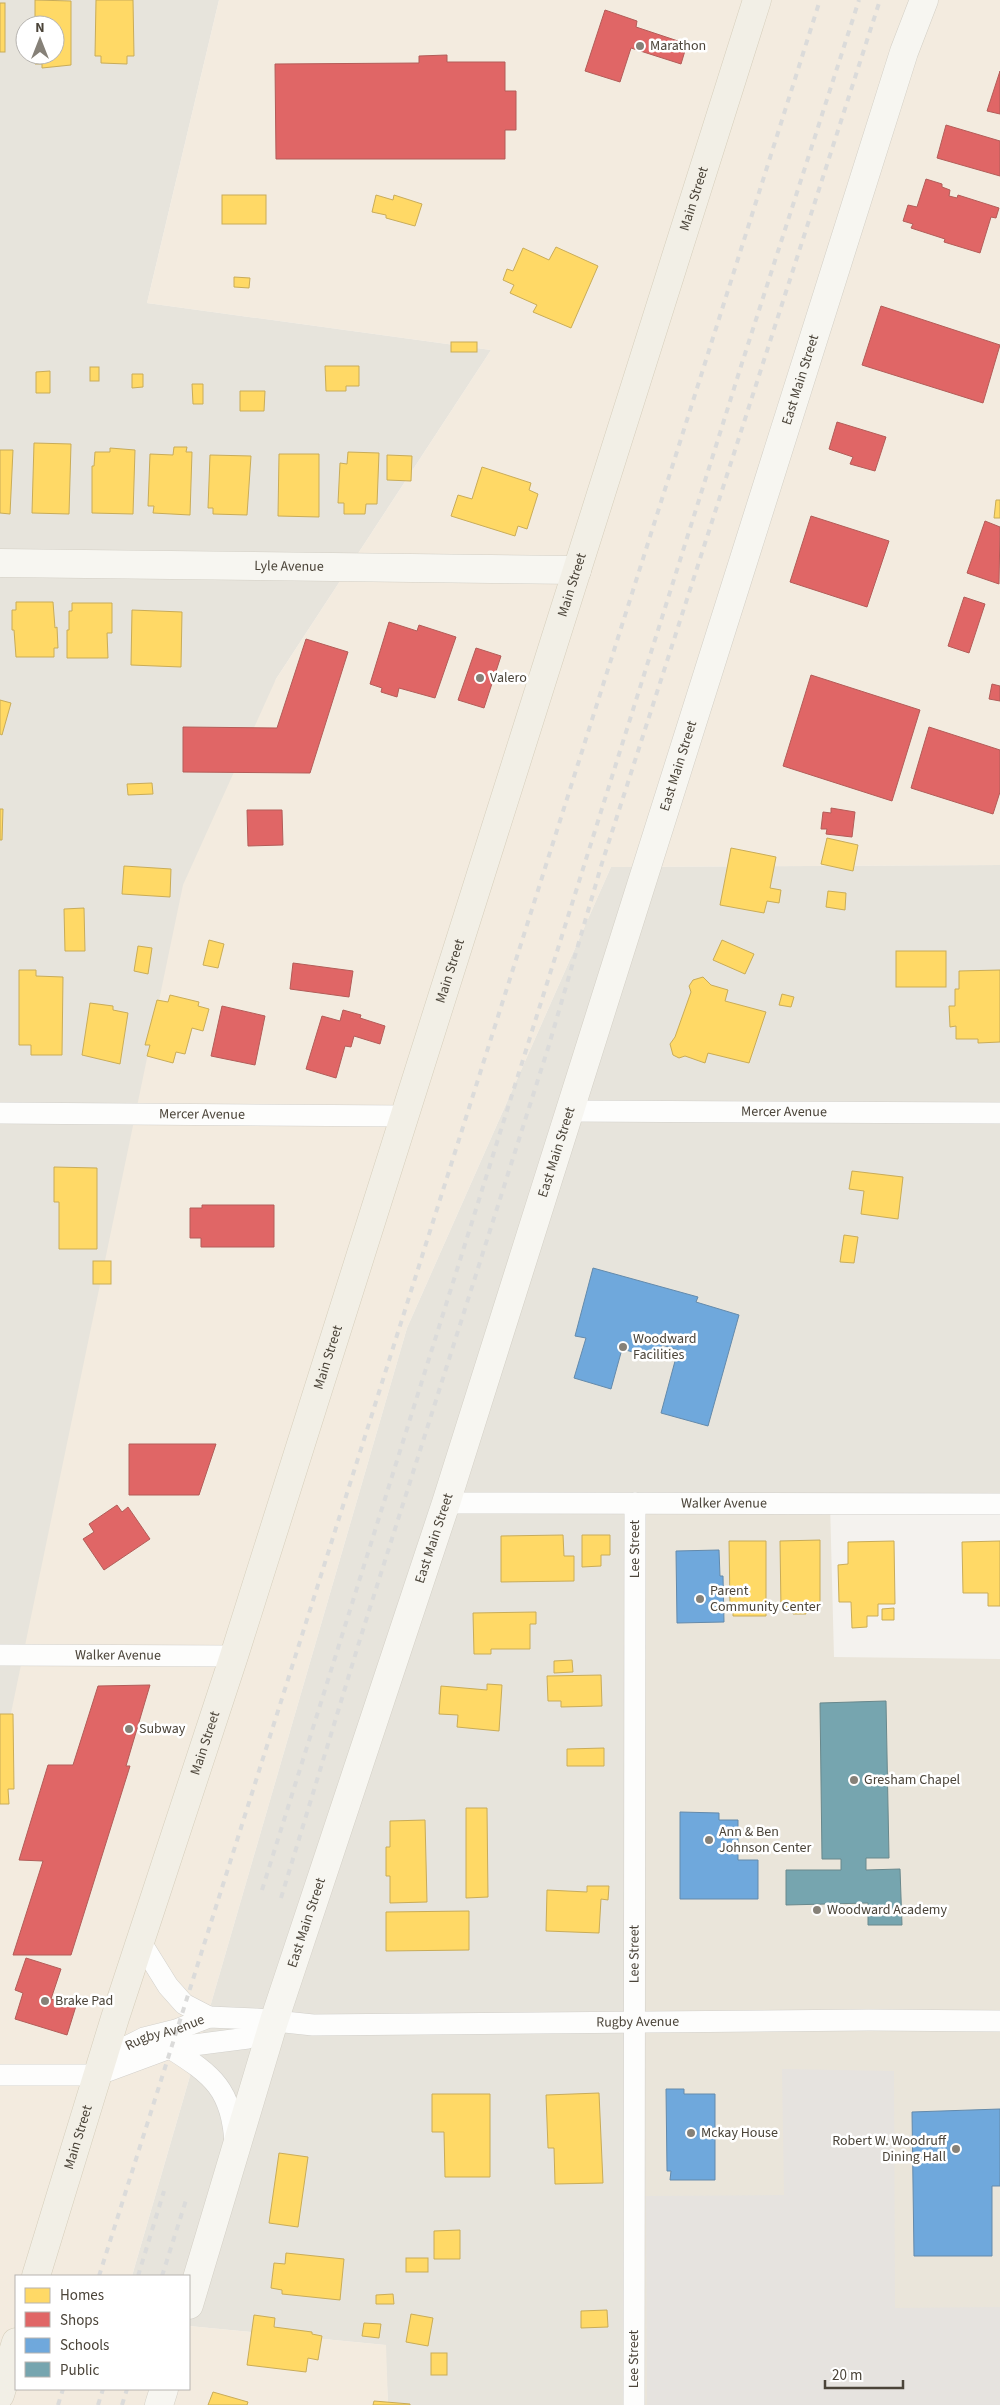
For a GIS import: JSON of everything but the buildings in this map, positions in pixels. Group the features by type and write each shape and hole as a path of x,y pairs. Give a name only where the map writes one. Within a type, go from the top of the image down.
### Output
{"main road":[{"name":"Main Street","path":"36,2275 97,2075 234,1656 757,0"},
{"path":"0,2395 15,2345"}],"street":[{"name":"East Main Street","path":"190,2302 274,2021 446,1502 902,61 924,0"},
{"name":"Lyle Avenue","path":"0,563 577,570"},
{"name":"Mercer Avenue","path":"569,1111 1000,1113"},
{"name":"Mercer Avenue","path":"0,1113 404,1116"},
{"name":"Walker Avenue","path":"446,1502 1000,1504"},
{"name":"Lee Street","path":"634,2405 635,1503"},
{"name":"Walker Avenue","path":"0,1655 234,1656"},
{"path":"140,1941 168,1986 184,2004 208,2017"},
{"name":"Rugby Avenue","path":"97,2075 124,2048 144,2038 176,2030 208,2017 274,2021 313,2026 634,2022 1000,2021"},
{"name":"Rugby Avenue","path":"0,2075 97,2075 170,2048 248,2038 274,2021"},
{"path":"170,2048 197,2065 222,2090 234,2120 235,2148"},
{"path":"159,2405 164,2390"}],"shaded area":[{"path":"0,0 219,0 147,303 491,350 276,679 0,1766"},
{"path":"219,0 1000,0 1000,865 611,867 407,1328 132,2275 15,2275 15,2390 190,2390 190,2326 386,2345 388,2405 0,2405 0,1766 183,885 276,679 491,350 147,303"},
{"path":"1000,865 1000,1504 635,1503 634,2405 388,2405 385,2345 190,2326 190,2275 132,2275 407,1328 611,867"},
{"name":"Woodward Academy","path":"635,1503 830,1503 834,1657 1000,1659 1000,2405 634,2405"},
{"path":"782,2069 894,2071 895,2308 1000,2307 1000,2405 647,2405 646,2196 784,2195"}],"railway":[{"path":"99,2275 820,0"},
{"path":"262,1890 742,363 859,0"},
{"path":"281,1898 361,1636 549,1045 602,863 880,0"},
{"path":"138,2275 164,2191"},
{"path":"162,2275 187,2197"},
{"path":"58,2405 63,2390"},
{"path":"98,2405 103,2390"},
{"path":"122,2405 127,2390"}],"place":[{"name":"Marathon","path":"640,46"},
{"name":"Valero","path":"480,678"},
{"name":"Woodward Facilities","path":"623,1347"},
{"name":"Parent Community Center","path":"700,1599"},
{"name":"Subway","path":"129,1729"},
{"name":"Gresham Chapel","path":"854,1780"},
{"name":"Ann & Ben Johnson Center","path":"709,1840"},
{"name":"Woodward Academy","path":"817,1910"},
{"name":"Brake Pad","path":"45,2001"},
{"name":"Mckay House","path":"691,2133"},
{"name":"Robert W. Woodruff Dining Hall","path":"956,2149"}]}
